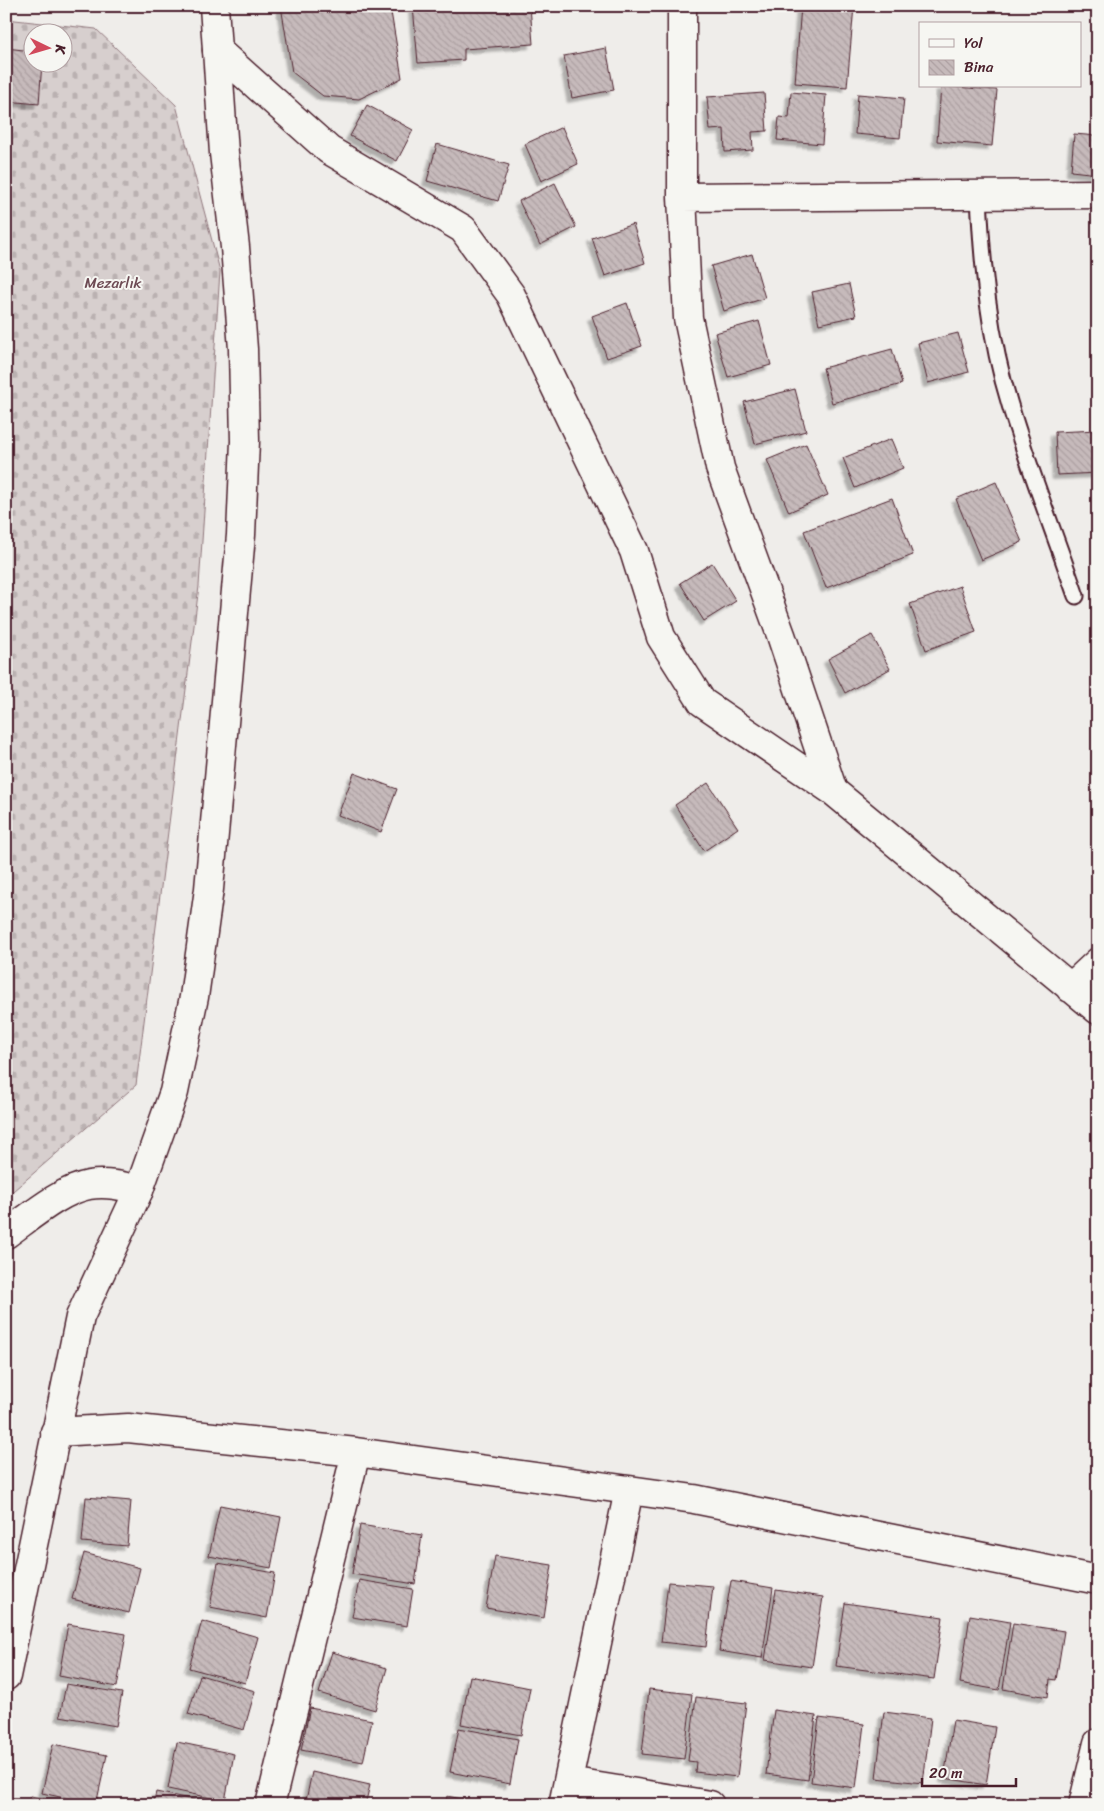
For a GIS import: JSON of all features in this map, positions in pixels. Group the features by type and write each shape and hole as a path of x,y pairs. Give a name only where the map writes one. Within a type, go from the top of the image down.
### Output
{"street":[{"path":"6,1676 80,1317 139,1190 174,1092 194,996 209,889 241,535 245,441 243,349 235,247 224,153 214,6"},
{"path":"682,6 682,197 688,318 720,468 781,635 833,791"},
{"path":"217,50 329,150 463,230 511,295 634,551 661,637 702,702 833,791 1098,1010"},
{"path":"682,197 1098,194"},
{"path":"1070,988 1098,962"},
{"path":"6,1234 65,1193 89,1185 120,1185 139,1190"},
{"path":"55,1432 128,1428 356,1452 694,1499 1098,1580"},
{"path":"270,1805 356,1452"},
{"path":"629,1490 565,1793 710,1805"},
{"path":"1083,1805 1098,1742"}],"lane":[{"path":"979,194 981,242 986,289 1007,395 1076,596"}],"green space":[{"name":"Mezarlık","path":"6,19 33,22 22,22 22,72 72,72 72,26 96,29 176,105 220,271 199,586 136,1085 6,1197"}],"building":[{"path":"281,6 390,6 402,78 359,99 323,96 292,72"},
{"path":"413,6 530,6 533,44 464,49 464,60 418,63"},
{"path":"801,6 854,6 847,87 795,83"},
{"path":"6,48 22,50 22,72 41,72 39,104 6,101"},
{"path":"606,48 614,90 572,98 564,56"},
{"path":"941,88 997,90 992,146 937,141"},
{"path":"791,92 826,95 822,144 777,140 779,117 789,118"},
{"path":"764,93 767,131 752,132 753,150 725,152 724,129 710,130 707,97"},
{"path":"858,94 904,98 900,138 855,134"},
{"path":"367,105 413,130 397,161 350,136"},
{"path":"562,127 578,164 541,181 525,144"},
{"path":"1074,134 1098,136 1098,174 1071,171"},
{"path":"437,144 509,165 498,201 427,181"},
{"path":"555,183 576,227 540,245 519,201"},
{"path":"633,224 645,263 605,276 592,238"},
{"path":"752,254 765,298 724,311 711,266"},
{"path":"849,284 856,316 819,324 812,292"},
{"path":"627,303 642,346 607,358 592,316"},
{"path":"759,321 771,365 728,377 715,333"},
{"path":"958,333 969,372 928,383 918,343"},
{"path":"892,349 902,384 832,403 823,368"},
{"path":"795,389 806,431 755,444 744,402"},
{"path":"1098,430 1098,473 1057,475 1055,432"},
{"path":"891,439 903,468 855,488 843,458"},
{"path":"806,444 828,495 789,512 767,460"},
{"path":"996,482 1022,542 981,560 956,499"},
{"path":"892,498 913,555 826,588 804,531"},
{"path":"712,563 736,601 704,621 680,583"},
{"path":"960,586 976,632 926,650 910,604"},
{"path":"872,635 890,669 845,693 828,659"},
{"path":"354,773 397,789 381,832 338,815"},
{"path":"708,783 738,828 704,851 675,805"},
{"path":"86,1497 131,1501 127,1546 82,1542"},
{"path":"220,1505 281,1517 271,1568 209,1556"},
{"path":"360,1525 422,1535 415,1584 352,1574"},
{"path":"84,1553 140,1568 129,1613 72,1599"},
{"path":"495,1556 552,1565 544,1618 486,1608"},
{"path":"218,1563 275,1573 267,1618 210,1607"},
{"path":"359,1580 413,1589 407,1626 352,1617"},
{"path":"731,1581 773,1588 762,1658 719,1651"},
{"path":"668,1582 713,1586 706,1647 661,1642"},
{"path":"776,1590 823,1597 812,1667 765,1660"},
{"path":"845,1603 943,1617 934,1679 836,1666"},
{"path":"970,1615 1010,1622 999,1690 960,1683"},
{"path":"202,1621 258,1637 245,1683 189,1668"},
{"path":"1013,1623 1064,1631 1056,1680 1050,1679 1048,1697 1003,1689"},
{"path":"68,1624 126,1634 117,1687 59,1676"},
{"path":"332,1652 387,1668 375,1710 319,1693"},
{"path":"200,1675 255,1691 244,1730 188,1714"},
{"path":"470,1676 530,1688 521,1735 461,1724"},
{"path":"66,1684 122,1693 116,1726 60,1716"},
{"path":"649,1689 692,1694 684,1759 642,1754"},
{"path":"696,1697 746,1703 737,1777 695,1772 696,1762 688,1761"},
{"path":"310,1708 372,1720 363,1762 301,1750"},
{"path":"774,1710 816,1716 808,1780 766,1774"},
{"path":"884,1712 931,1718 923,1783 876,1778"},
{"path":"819,1718 864,1724 856,1788 811,1782"},
{"path":"953,1720 995,1727 986,1785 944,1778"},
{"path":"459,1728 518,1739 510,1784 450,1772"},
{"path":"177,1742 234,1754 225,1801 168,1789"},
{"path":"53,1744 107,1755 96,1805 42,1793"},
{"path":"312,1772 370,1785 365,1805 305,1805"},
{"path":"156,1792 215,1804 215,1805 153,1805"},
{"path":"31,1796 75,1805 29,1805"},
{"path":"447,1796 492,1805 445,1805"}]}
